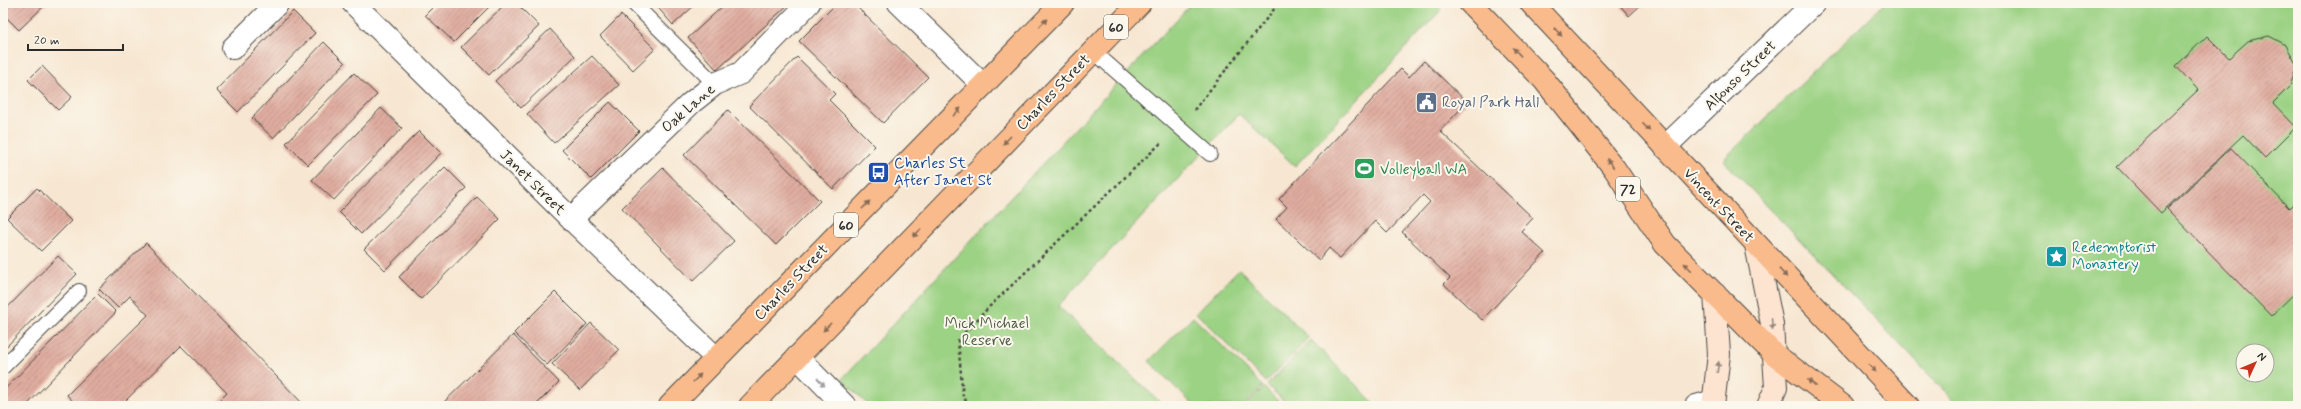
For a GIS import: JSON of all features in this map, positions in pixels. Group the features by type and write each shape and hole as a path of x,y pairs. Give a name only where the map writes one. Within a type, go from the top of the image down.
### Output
{"main road":[{"name":"Charles Street","path":"670,406 1063,3"},
{"name":"Charles Street","path":"750,406 1140,3"},
{"name":"72","path":"1470,3 1544,80 1614,168 1665,244 1715,294"},
{"name":"Vincent Street","path":"1531,3 1908,406"},
{"path":"1756,245 1768,298 1774,354 1776,388 1768,406"},
{"path":"1715,294 1774,354 1843,406"},
{"path":"1707,404 1720,354 1715,294"}],"street":[{"path":"234,48 278,3"},
{"name":"Janet Street","path":"353,3 571,219 716,358"},
{"name":"Oak Lane","path":"571,219 690,103 715,84 741,74 809,3"},
{"path":"899,3 982,85"},
{"name":"Alfonso Street","path":"1665,147 1814,3"},
{"path":"798,357 845,406"}],"lane":[{"path":"633,3 715,84"},
{"path":"1093,51 1210,154"},
{"path":"3,367 78,291"}],"path":[{"path":"970,406 963,397 958,340 988,308 1188,118 1279,3"}],"green space":[{"name":"Mick Michael Reserve","path":"1192,3 1435,3 1442,9 1295,166 1239,114 1058,306 1164,406 869,406 842,379"},
{"name":"Redemptorist Monastery","path":"1885,3 2298,3 2298,406 1958,405 1723,160"},
{"path":"1239,269 1309,338 1266,382 1196,313"},
{"path":"1193,317 1263,386 1243,406 1194,406 1149,361"},
{"path":"1311,340 1377,406 1289,406 1267,385"},
{"path":"1264,387 1283,406 1245,406"}],"building":[{"path":"3,3 47,3 19,30 3,14"},
{"path":"437,3 493,3 454,42 425,15"},
{"path":"506,3 516,3 539,26 489,75 461,47"},
{"path":"654,3 697,3 673,25"},
{"path":"726,3 790,3 717,70 688,38"},
{"path":"837,3 853,3 928,77 883,123 799,41"},
{"path":"1618,3 1643,3 1629,16"},
{"path":"293,11 315,33 238,112 216,90"},
{"path":"621,15 655,49 633,70 600,36"},
{"path":"550,29 575,56 521,108 495,81"},
{"path":"2207,36 2229,58 2248,41 2269,36 2286,45 2297,66 2290,86 2273,103 2296,127 2265,158 2243,135 2161,213 2117,167 2198,90 2176,66"},
{"path":"324,42 345,63 273,138 252,118"},
{"path":"592,56 619,85 554,143 527,114"},
{"path":"797,57 835,94 829,100 875,146 833,189 749,106"},
{"path":"1424,61 1467,102 1440,131 1533,218 1521,231 1545,253 1482,320 1444,284 1450,278 1402,232 1430,202 1423,195 1387,233 1375,221 1340,258 1329,248 1319,260 1276,219 1287,207 1279,199 1401,69 1409,77"},
{"path":"42,66 72,97 58,110 28,80"},
{"path":"354,73 377,95 308,165 286,143"},
{"path":"610,102 639,131 591,179 562,150"},
{"path":"381,108 402,128 334,200 312,180"},
{"path":"728,110 820,201 776,245 684,155"},
{"path":"419,131 441,153 361,234 339,212"},
{"path":"2231,148 2289,208 2298,199 2298,290 2271,316 2167,209"},
{"path":"3,164 8,170 3,174"},
{"path":"445,167 466,188 385,270 364,249"},
{"path":"663,168 734,241 693,281 622,208"},
{"path":"37,188 71,221 41,251 7,218"},
{"path":"477,197 500,219 421,299 399,277"},
{"path":"146,243 305,406 214,406 227,393 181,346 120,406 77,406 67,395 148,315 130,296 118,308 99,289"},
{"path":"58,256 77,274 3,350 3,312"},
{"path":"555,292 587,324 547,365 514,333"},
{"path":"98,294 116,312 26,406 3,406 3,391"},
{"path":"591,323 619,350 580,390 552,364"},
{"path":"513,335 559,382 535,406 440,406"}],"place":[{"name":"Royal Park Hall","path":"1426,102"},
{"name":"Volleyball WA","path":"1365,169"},
{"name":"Charles St After Janet St","path":"879,172"},
{"name":"Redemptorist Monastery","path":"2056,256"}]}
